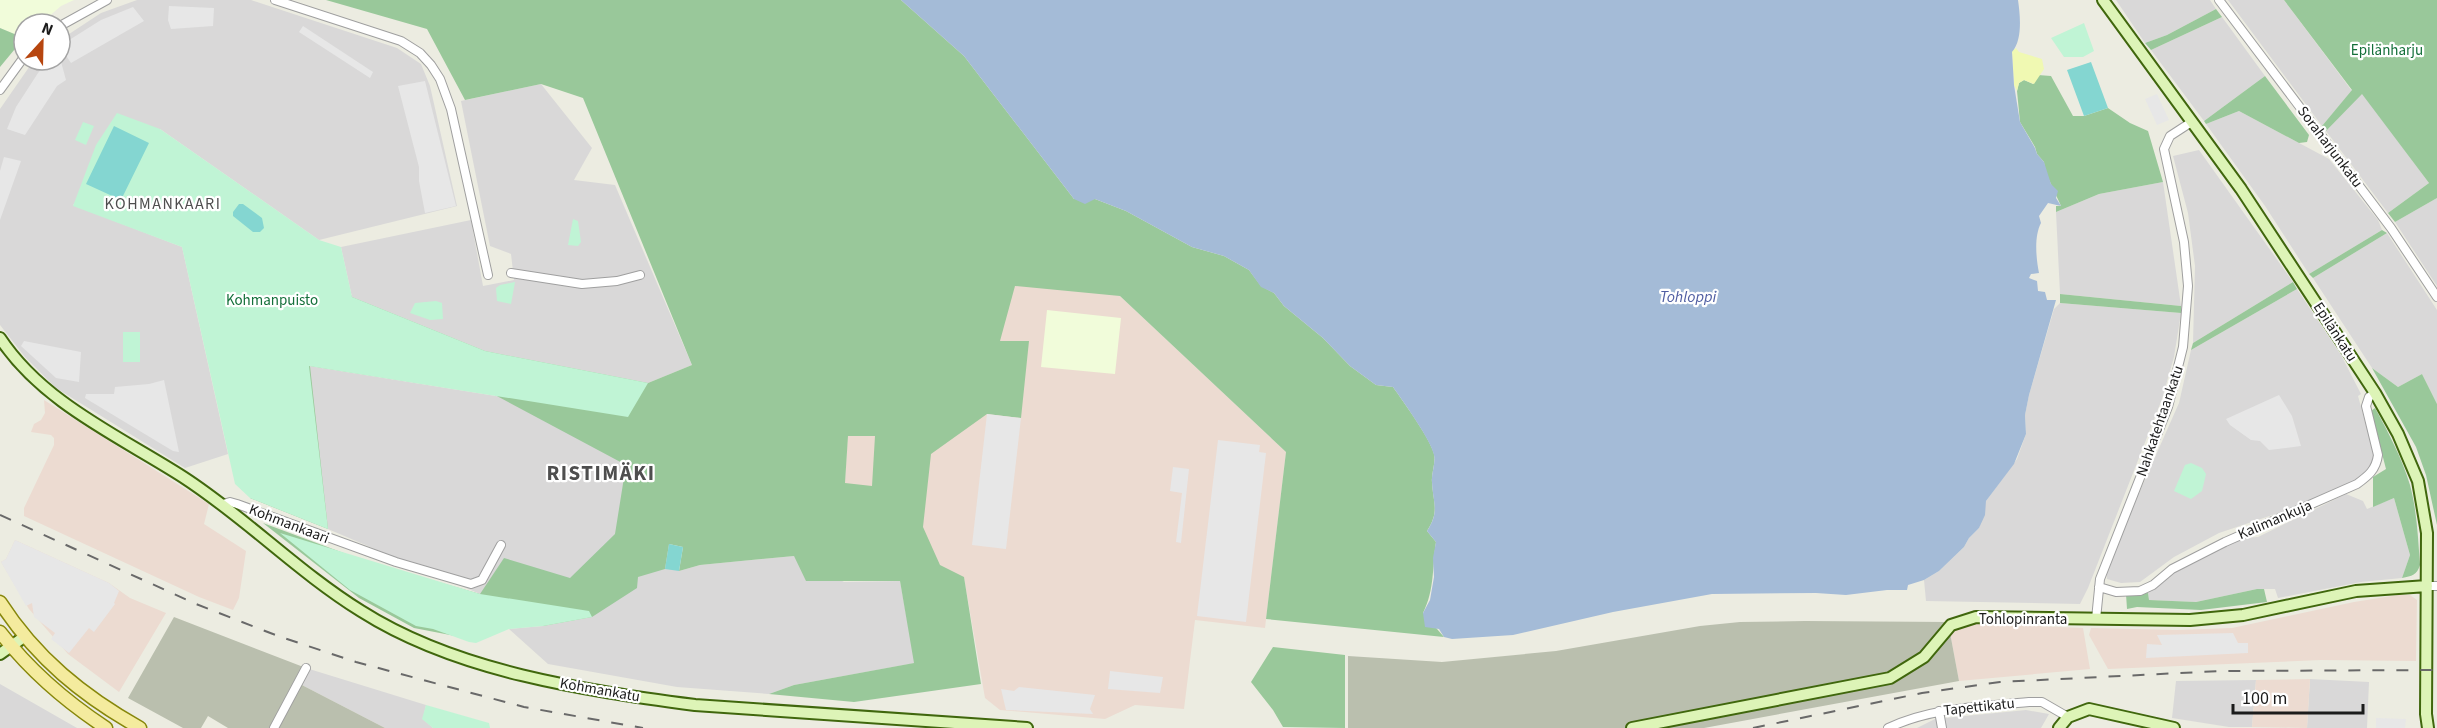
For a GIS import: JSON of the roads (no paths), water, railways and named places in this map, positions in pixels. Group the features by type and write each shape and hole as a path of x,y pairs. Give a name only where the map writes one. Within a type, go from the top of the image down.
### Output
{"main road":[{"path":"0,602 20,632 59,673 84,693 140,728"},
{"path":"0,630 12,647 51,688 106,728"}],"street":[{"path":"72,19 107,0"},
{"path":"274,0 401,40 420,53 431,65 440,79 452,109 488,275"},
{"name":"Epilänkatu","path":"2103,0 2190,123 2241,189 2375,393 2398,434 2418,481 2427,533 2432,586 2426,714 2428,728"},
{"name":"Soraharjunkatu","path":"2219,0 2391,228 2437,297"},
{"path":"0,90 13,72"},
{"name":"Nahkatehtaankatu","path":"2096,619 2099,587 2112,547 2168,407 2180,367 2187,319 2188,286 2184,242 2164,149 2170,136 2190,123"},
{"path":"512,273 582,284 617,281 640,275"},
{"name":"Kohmankaari","path":"0,338 23,369 53,395 223,504 230,502 237,504 396,562 471,584 482,580 501,545"},
{"name":"Kalimankuja","path":"2099,587 2116,591 2140,591 2153,585 2172,568 2360,482 2375,468 2377,462 2378,455 2366,406 2369,397 2375,393"},
{"name":"Kohmankatu","path":"223,504 359,610 414,641 475,662 568,684 695,705 1027,728"},
{"name":"Tohlopinranta","path":"1632,728 1890,678 1924,657 1952,625 1976,617 2218,618 2356,591 2432,586"},
{"path":"0,630 20,632 12,647 0,654"},
{"path":"274,728 306,668"},
{"name":"Tapettikatu","path":"1888,728 1917,716 1939,711 2042,702 2068,717"},
{"path":"2059,728 2068,717 2081,711 2094,710 2174,728"},
{"path":"1939,711 1942,728"},
{"name":"Epilänkatu","path":"2422,728 2426,714"}],"water":[{"name":"Tohloppi","path":"901,0 2018,0 2019,34 2012,52 2020,122 2037,154 2044,162 2051,184 2058,191 2056,198 2061,206 2048,203 2039,216 2041,223 2036,247 2039,273 2031,274 2029,278 2037,281 2038,291 2045,292 2047,300 2056,300 2029,395 2025,415 2026,434 2014,464 1986,501 1985,515 1979,528 1964,547 1939,571 1924,580 1908,585 1907,590 1846,595 1712,594 1613,612 1513,635 1452,639 1444,637 1439,629 1425,627 1423,613 1430,600 1434,577 1433,558 1436,542 1427,531 1435,513 1432,479 1434,455 1410,411 1393,387 1376,385 1350,366 1323,338 1284,306 1274,293 1261,287 1249,270 1224,256 1192,247 1126,211 1095,199 1085,204 1074,199 964,56"}],"railway":[{"path":"0,515 196,604 278,636 356,662 524,707 643,728"},
{"path":"1753,728 1922,693 2000,682 2221,671 2437,670"}],"district":[{"name":"KOHMANKAARI","path":"163,204"},
{"name":"RISTIMÄKI","path":"601,473"}],"park label":[{"name":"Epilänharju","path":"2387,50"},
{"name":"Kohmanpuisto","path":"272,300"}]}
